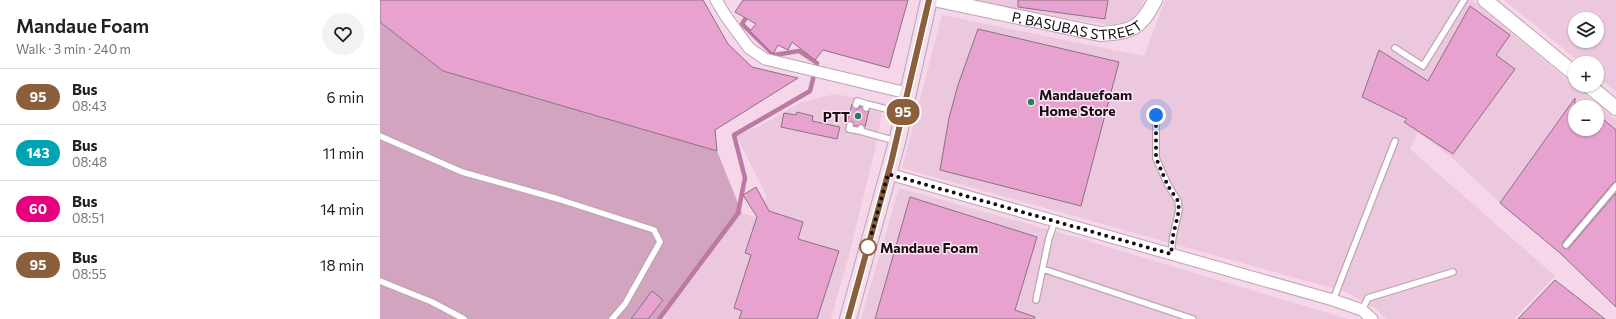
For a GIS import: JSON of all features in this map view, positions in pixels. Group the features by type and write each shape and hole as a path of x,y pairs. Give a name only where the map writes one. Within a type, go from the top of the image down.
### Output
{"main road":[{"path":"848,319 897,142 929,0"}],"street":[{"path":"716,0 749,48 765,59 907,93"},
{"name":"P. BASUBAS STREET","path":"938,0 1100,34 1121,33 1137,26 1148,15 1155,0"},
{"path":"1485,0 1568,68"},
{"path":"1597,92 1616,108"},
{"path":"888,174 1333,300 1362,310 1372,319"}],"lane":[{"path":"1395,48 1423,66 1464,0"},
{"path":"856,105 857,101 866,106 903,114"},
{"path":"1156,115 1156,158 1168,186 1178,201 1179,210 1173,236 1171,254"},
{"path":"850,125 849,129 860,130 897,142"},
{"path":"380,136 462,172 558,199 654,230 660,242 625,304 612,319"},
{"path":"1333,300 1395,141"},
{"path":"1566,245 1616,186"},
{"path":"1036,300 1049,238 1055,221"},
{"path":"1043,269 1193,319"},
{"path":"1362,310 1368,298 1453,272"},
{"path":"380,281 432,302 464,319"}],"shaded area":[{"path":"958,0 1144,0 1141,9 1128,23 1108,25"},
{"path":"1165,0 1472,0 1568,80 1568,92 1582,92 1592,100 1568,100 1568,136 1604,136 1604,110 1616,120 1616,295 1499,202 1452,158 1418,132 1410,149 1555,276 1514,319 1386,319 1375,308 1346,292 902,168 942,15 1144,56"},
{"path":"1504,0 1616,0 1616,92 1604,82 1604,56 1572,56"},
{"path":"380,22 443,71 717,151 742,213 660,319 380,319"},
{"path":"835,94 884,103 874,153 850,251 831,319 669,319 662,316 742,213 755,217 767,197 736,135 760,126 802,102"},
{"path":"899,188 1075,237 1348,319 861,319"}],"building":[{"path":"380,0 703,0 728,44 752,67 798,78 715,130 717,151 443,71 380,22"},
{"path":"743,0 908,0 889,68 823,50 815,60 792,42 788,50 778,45 773,54 750,31 756,24 735,12"},
{"path":"1018,0 1108,0 1105,19 1018,7"},
{"path":"1470,6 1510,35 1496,55 1515,69 1453,154 1404,122 1407,119 1362,97 1379,50 1428,81"},
{"name":"Mandauefoam Home Store","path":"978,29 1119,62 1081,206 940,170 949,118 958,85"},
{"name":"PTT","path":"852,104 855,109 858,109 860,106 865,112 869,110 865,127 862,124 854,126 853,122 851,121 847,123"},
{"path":"1568,108 1568,136 1604,136 1604,120 1616,130 1616,182 1613,183 1563,242 1562,246 1565,249 1569,248 1616,193 1616,307 1560,253 1500,203"},
{"path":"797,112 813,116 812,121 840,127 837,139 781,127 784,113 796,115"},
{"path":"756,187 769,211 803,222 798,239 839,251 817,319 739,319 742,311 734,308 751,255 745,253 757,217 743,195"},
{"path":"910,197 1037,237 1015,310 1035,317 1034,319 875,319"},
{"path":"1555,280 1605,319 1518,319"},
{"path":"652,291 663,300 648,319 631,319"}],"waterway":[{"path":"659,319 738,213 745,178 734,135 810,91 817,63 799,51 774,55 742,24 749,13"}],"bus line":[{"name":"95","path":"848,319 899,133 929,0"}],"place":[{"name":"Mandauefoam Home Store","path":"1031,102"},
{"name":"PTT","path":"858,116"},
{"name":"Mandaue Foam","path":"868,247"}],"route":[{"path":"868,247 888,174 1171,254 1173,236 1179,210 1178,201 1168,186 1156,158 1156,115"}]}
